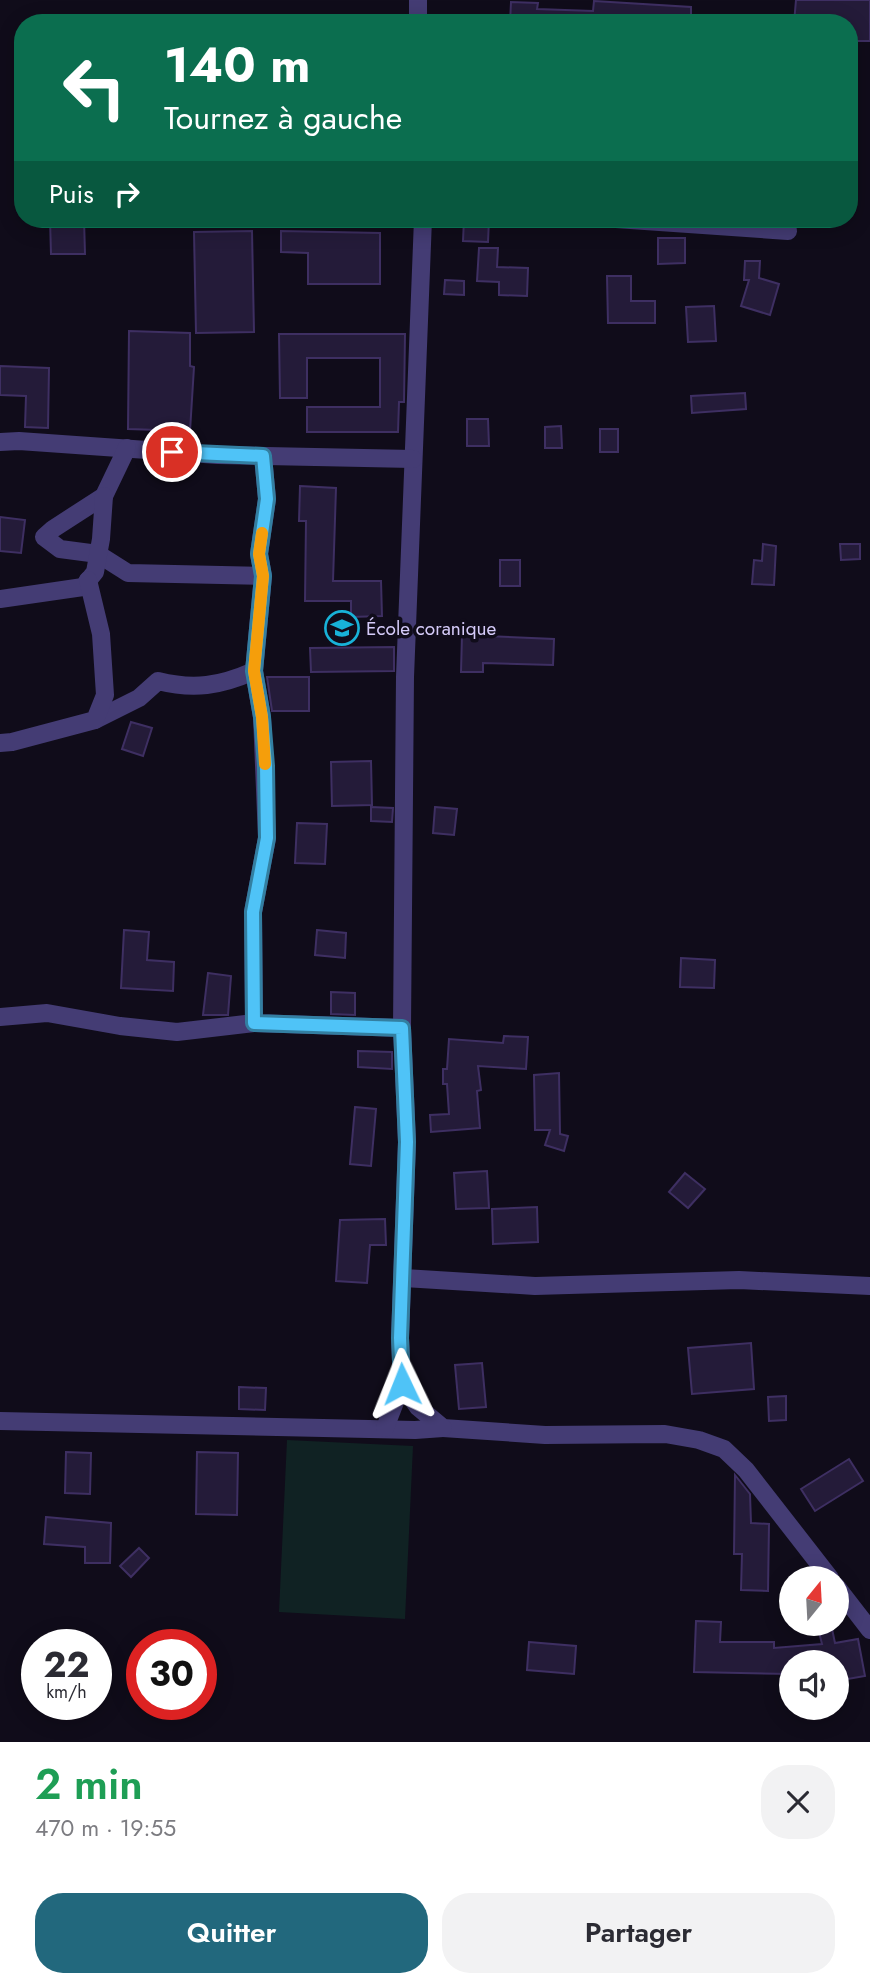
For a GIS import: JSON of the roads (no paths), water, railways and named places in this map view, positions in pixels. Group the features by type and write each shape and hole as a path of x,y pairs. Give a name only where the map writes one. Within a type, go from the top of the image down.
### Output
{"street":[{"path":"384,1428 402,1384 400,1338 407,1142 402,1028 405,677 423,228"},
{"path":"736,228 789,232"},
{"path":"0,442 263,456 413,459"},
{"path":"0,599 83,587 95,572 104,496 127,448"},
{"path":"254,1023 253,912 267,838 266,766 262,717 254,671 263,576 259,554 267,499 263,456"},
{"path":"104,496 53,528 44,537 60,549 99,554 128,573 263,576"},
{"path":"88,580 101,634 105,695 95,720"},
{"path":"0,743 95,720 139,698 158,681 181,687 205,685 228,682 254,671"},
{"path":"0,1017 47,1013 120,1026 177,1032 254,1023 402,1028"},
{"path":"404,1278 535,1286 739,1280 870,1286"},
{"path":"402,1384 418,1407 443,1428"},
{"path":"0,1420 415,1430 443,1428 545,1434 666,1434 699,1440 724,1449 746,1470 822,1566"},
{"path":"849,1603 870,1630"}],"place":[{"name":"École coranique","path":"342,628"}]}
